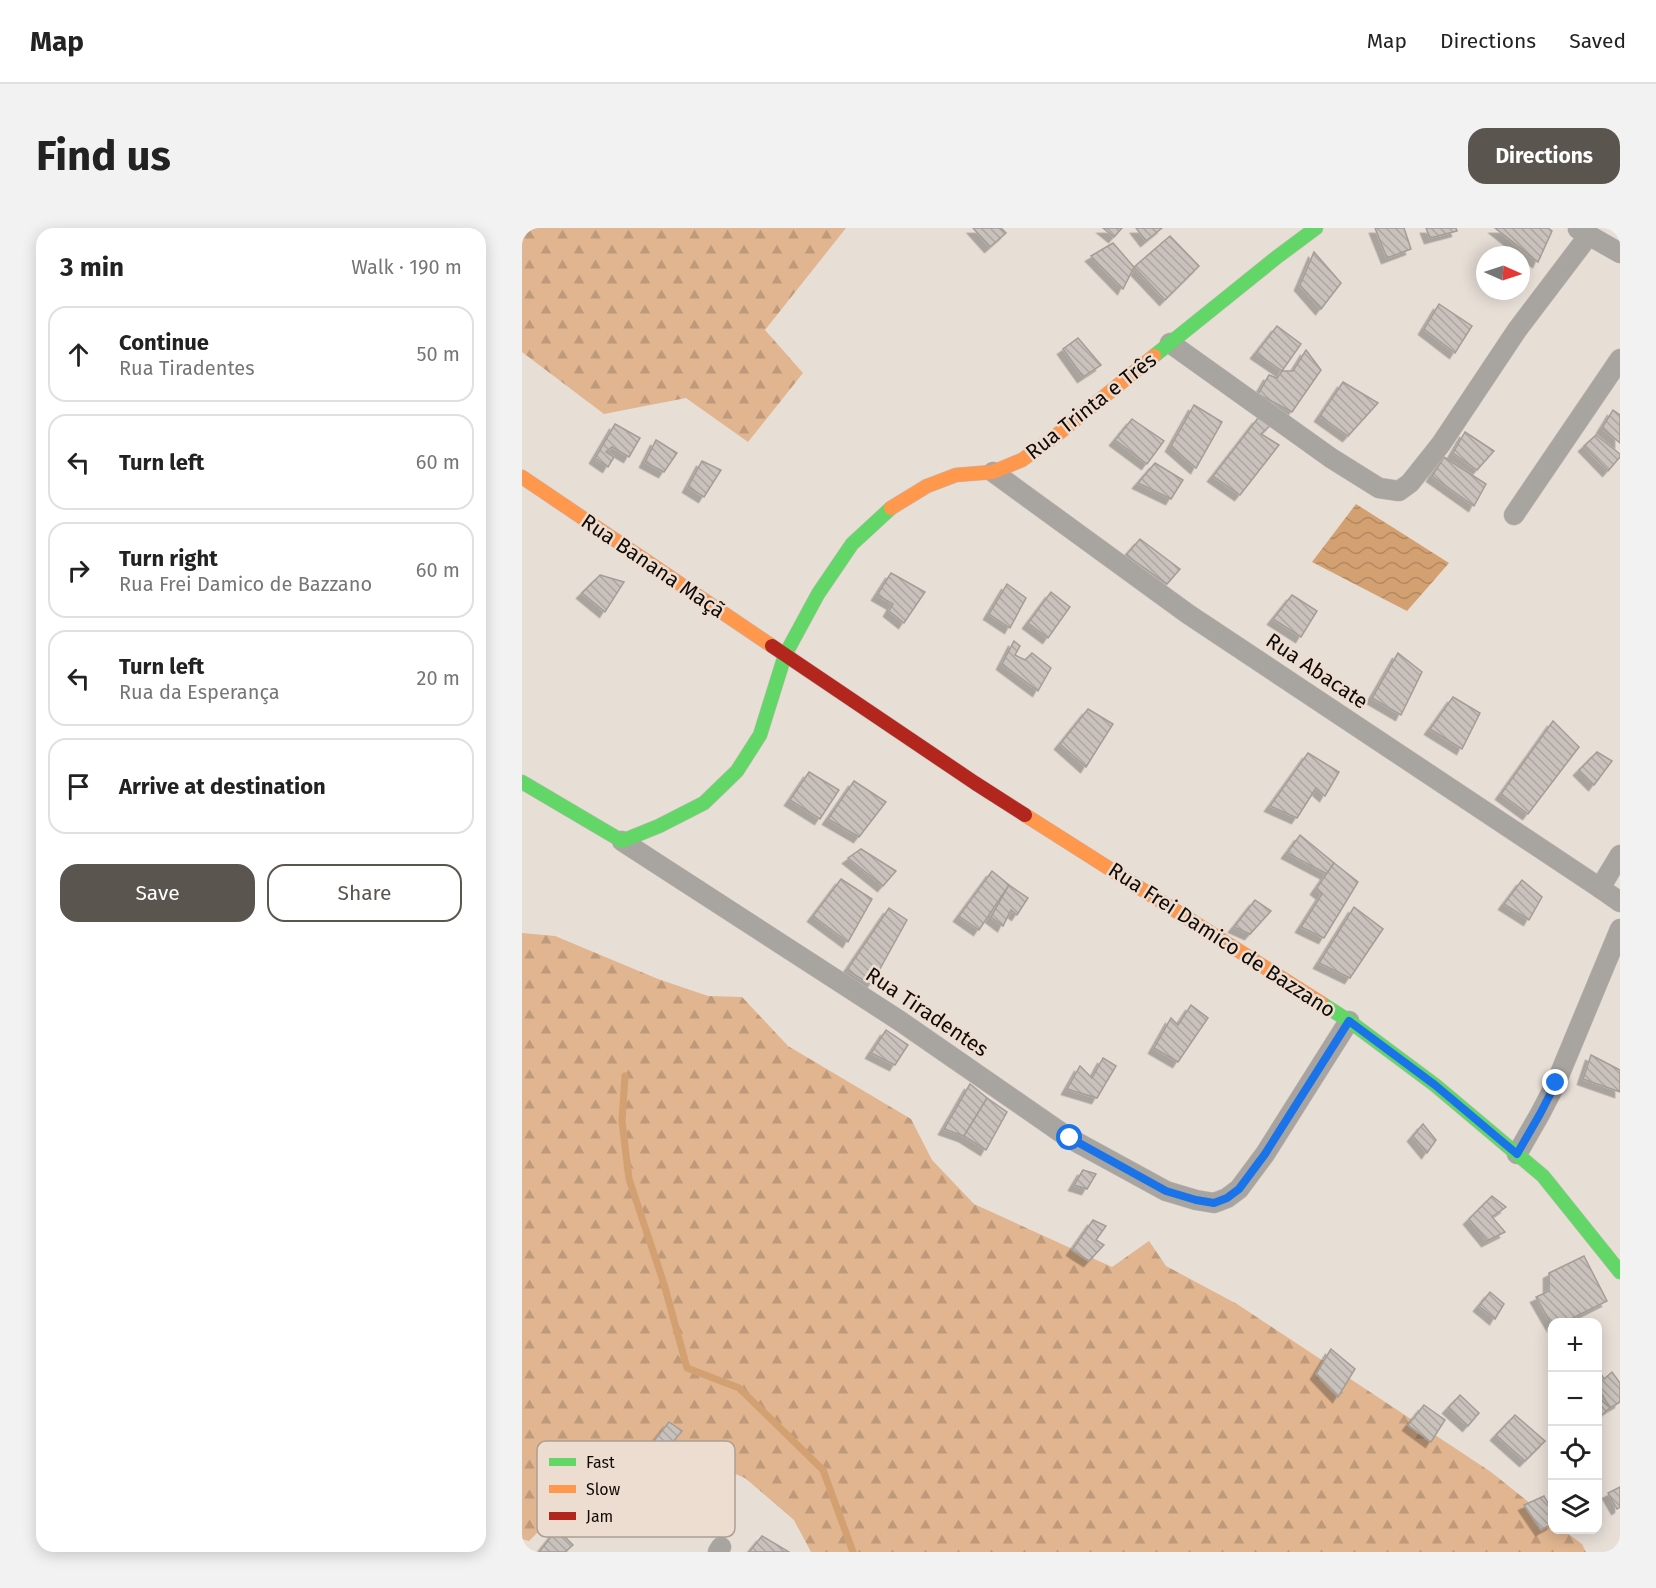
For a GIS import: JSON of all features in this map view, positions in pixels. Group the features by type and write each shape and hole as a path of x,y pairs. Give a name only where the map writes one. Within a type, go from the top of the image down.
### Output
{"street":[{"name":"Rua Trinta e Três","path":"622,841 659,826 704,803 737,771 760,735 785,655 818,594 852,544 891,508 927,486 956,475 993,472 1022,460 1053,438 1316,228"},
{"path":"1170,343 1331,458 1379,488 1399,491 1410,483 1441,444 1583,231 1620,253"},
{"path":"1514,515 1620,359"},
{"name":"Rua Abacate","path":"993,472 1188,614 1620,902"},
{"name":"Rua Banana Maçã","path":"522,477 785,655"},
{"name":"Rua Frei Damico de Bazzano","path":"785,655 975,783 1349,1021 1435,1085 1543,1176 1620,1272"},
{"path":"522,782 622,841"},
{"name":"Rua Tiradentes","path":"622,841 900,1021 1070,1138 1166,1191 1196,1200 1214,1203 1227,1198 1239,1189 1265,1154 1349,1021"},
{"path":"1600,888 1620,855"},
{"path":"1517,1154 1556,1083 1620,929"}],"green space":[{"path":"522,228 846,228 765,330 803,373 748,442 686,398 604,414 522,352"},
{"path":"522,933 555,936 658,979 708,996 742,997 788,1046 911,1119 932,1160 974,1204 1112,1267 1149,1241 1166,1266 1237,1304 1491,1472 1548,1518 1548,1534 1568,1534 1582,1544 1586,1552 811,1552 794,1520 745,1478 735,1474 735,1441 537,1441 537,1533 529,1541 522,1539"}],"water":[{"path":"1356,504 1449,563 1407,611 1312,562"}],"building":[{"path":"973,228 1001,228 1006,233 990,247"},
{"path":"1103,228 1122,228 1114,237"},
{"path":"1136,228 1162,228 1146,241"},
{"path":"1375,228 1404,228 1411,249 1387,258"},
{"path":"1426,228 1456,228 1457,231 1430,238"},
{"path":"1495,228 1548,228 1552,231 1538,262 1530,256 1530,246 1518,246"},
{"path":"1170,236 1199,266 1165,300 1134,267"},
{"path":"1113,243 1134,267 1123,289 1091,256"},
{"path":"1314,252 1341,283 1321,309 1300,285"},
{"path":"1439,304 1472,326 1455,353 1424,329"},
{"path":"1277,326 1301,344 1282,371 1256,353"},
{"path":"1078,338 1101,365 1083,377 1063,349"},
{"path":"1306,350 1321,370 1292,412 1258,394 1269,375 1277,378 1282,371 1293,371"},
{"path":"1343,382 1378,403 1348,436 1320,416"},
{"path":"1194,405 1222,422 1196,468 1171,446"},
{"path":"1613,410 1620,415 1620,443 1602,428"},
{"path":"1258,418 1271,425 1261,434 1279,445 1240,495 1213,476"},
{"path":"1132,419 1164,441 1147,464 1115,440"},
{"path":"615,424 640,438 629,457 612,447 606,452 614,457 608,467 595,458"},
{"path":"1465,432 1494,451 1477,470 1453,453"},
{"path":"1596,435 1620,454 1608,471 1584,446"},
{"path":"656,440 677,453 664,472 645,462"},
{"path":"1444,457 1486,484 1474,506 1432,476"},
{"path":"702,461 721,470 704,497 688,487"},
{"path":"1155,463 1183,480 1171,499 1138,483"},
{"path":"1140,539 1180,569 1167,584 1126,555"},
{"path":"891,573 925,592 904,623 889,611 893,604 877,595"},
{"path":"600,575 624,582 605,612 582,593"},
{"path":"1007,584 1026,598 1010,628 989,614"},
{"path":"1051,592 1070,607 1048,638 1028,623"},
{"path":"1292,595 1317,611 1301,637 1273,619"},
{"path":"1014,641 1020,646 1015,655 1025,660 1032,653 1051,668 1038,691 1002,664"},
{"path":"1398,653 1422,672 1401,715 1372,698"},
{"path":"1453,697 1480,713 1462,749 1430,729"},
{"path":"1088,709 1113,724 1086,767 1060,744"},
{"path":"1553,721 1579,747 1528,814 1501,794"},
{"path":"1597,752 1612,761 1594,785 1579,770"},
{"path":"1308,753 1339,772 1325,796 1316,788 1297,818 1270,806"},
{"path":"809,772 839,790 820,819 790,800"},
{"path":"854,781 886,802 859,837 828,819"},
{"path":"1300,835 1334,863 1327,874 1287,853"},
{"path":"861,849 896,871 883,886 848,858"},
{"path":"1334,863 1358,882 1324,938 1301,927 1322,894 1316,889"},
{"path":"992,871 1009,885 979,930 959,916"},
{"path":"841,879 872,899 848,942 813,916"},
{"path":"1522,880 1542,897 1529,920 1504,904"},
{"path":"1009,885 1028,898 1017,915 1011,910 1003,926 991,917"},
{"path":"1255,900 1271,911 1250,934 1234,927"},
{"path":"1354,907 1383,929 1350,978 1319,963"},
{"path":"889,908 907,920 871,985 847,970"},
{"path":"1191,1005 1208,1018 1178,1062 1154,1048 1171,1018 1178,1025"},
{"path":"886,1030 908,1045 895,1065 871,1053"},
{"path":"1591,1055 1620,1070 1620,1092 1583,1079"},
{"path":"1103,1058 1116,1066 1097,1098 1067,1089 1080,1066 1092,1078"},
{"path":"970,1084 987,1098 964,1136 944,1129"},
{"path":"987,1098 1007,1112 986,1150 964,1136"},
{"path":"1423,1124 1436,1140 1427,1153 1413,1136"},
{"path":"1083,1170 1096,1174 1087,1189 1074,1185"},
{"path":"1492,1196 1506,1207 1492,1217 1505,1232 1487,1241 1469,1219"},
{"path":"1093,1220 1106,1226 1096,1240 1104,1245 1089,1261 1072,1250"},
{"path":"1584,1256 1607,1301 1573,1318 1548,1318 1536,1297 1549,1291 1549,1273"},
{"path":"1490,1292 1504,1304 1495,1319 1479,1306"},
{"path":"1331,1349 1355,1369 1338,1397 1316,1374"},
{"path":"1612,1372 1620,1383 1620,1402 1610,1408 1602,1395 1602,1376 1604,1379"},
{"path":"1460,1395 1479,1413 1468,1426 1448,1408"},
{"path":"1602,1401 1610,1408 1602,1415"},
{"path":"1424,1405 1445,1420 1431,1442 1408,1425"},
{"path":"1515,1415 1545,1441 1525,1461 1496,1435"},
{"path":"669,1422 682,1431 674,1441 654,1441"},
{"path":"1620,1487 1620,1507 1617,1509 1608,1493"},
{"path":"1544,1496 1548,1503 1548,1526 1541,1530 1524,1505"},
{"path":"762,1536 789,1552 749,1552"},
{"path":"551,1537 565,1537 573,1545 565,1552 539,1552"}],"waterway":[{"path":"625,1076 622,1121 629,1179 664,1284 687,1368 739,1388 823,1470 853,1552"}],"traffic: fast":[{"path":"1154,356 1316,228"},
{"path":"522,782 622,841 659,826 704,803 737,771 760,735 785,655 818,594 852,544 891,508"},
{"path":"1321,1003 1435,1085 1543,1176 1620,1272"}],"traffic: slow":[{"path":"891,508 927,486 956,475 993,472 1022,460 1053,438 1154,356"},
{"path":"522,477 772,646"},
{"path":"1025,815 1321,1003"}],"traffic: jam":[{"path":"772,646 1025,815"}],"route":[{"path":"1070,1138 1166,1191 1214,1203 1227,1198 1239,1189 1265,1154 1349,1021 1435,1085 1517,1154 1556,1083"}]}
